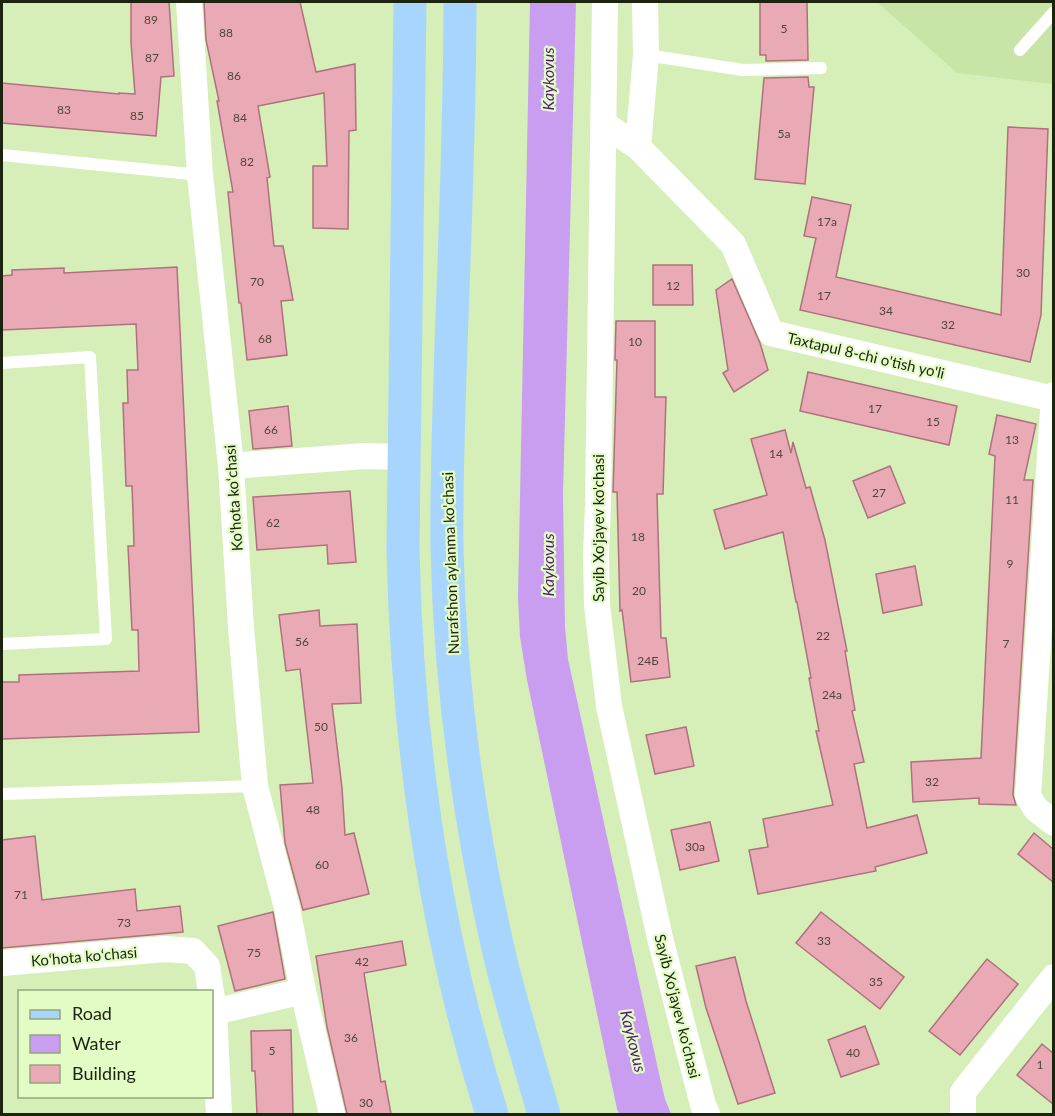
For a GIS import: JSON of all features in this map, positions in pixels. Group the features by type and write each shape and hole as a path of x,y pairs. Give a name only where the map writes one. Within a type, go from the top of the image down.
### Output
{"main road":[{"path":"410,2 403,457 406,635 417,757 437,901 468,1034 492,1114"},
{"name":"Nurafshon aylanma ko'chasi","path":"460,2 460,84 447,470 447,551 455,674 464,760 486,892 500,957 544,1114"}],"street":[{"name":"Koʻhota koʻchasi","path":"189,2 200,175 231,466 241,627 255,786 287,908 303,991 332,1114"},
{"name":"Sayib Xo'jayev ko'chasi","path":"605,2 597,605 609,706 660,938 707,1114"},
{"path":"638,147 646,55 645,2"},
{"name":"Taxtapul 8-chi o'tish yo'li","path":"604,124 638,147 733,244 771,333 1053,397"},
{"path":"1053,397 1028,796 1036,809 1053,823"},
{"path":"231,466 365,456 403,457"},
{"name":"Koʻhota koʻchasi","path":"2,963 165,949 192,951 207,966 211,990"},
{"path":"963,1103 1053,977"},
{"path":"213,1000 303,991"},
{"name":"Koʻhota koʻchasi","path":"213,1016 219,1114"}],"lane":[{"path":"1020,50 1053,12"},
{"path":"646,55 743,70 821,68"},
{"path":"2,155 200,175"},
{"path":"2,363 90,357 106,639 2,644"},
{"path":"2,794 255,786"}],"shaded area":[{"path":"877,2 1053,2 1053,84 957,73"}],"water":[{"name":"Kaykovus","path":"530,2 576,2 563,494 565,627 568,659 660,1078 671,1114 619,1114 617,1109 520,637 518,597"}],"building":[{"path":"131,2 169,2 174,76 161,77 156,136 2,123 2,83 135,94"},
{"path":"204,2 300,2 316,72 355,64 356,130 349,131 348,229 313,228 313,166 327,166 324,93 258,106 270,177 267,178 274,246 283,246 293,300 281,301 287,355 247,360 228,192 233,192 217,101 219,101 206,40"},
{"path":"760,2 807,2 808,60 766,61 766,55 760,55"},
{"path":"808,77 809,87 814,87 805,184 755,179 764,78"},
{"path":"1008,127 1048,129 1041,315 1030,362 800,310 816,238 804,236 812,197 851,205 836,277 1001,315"},
{"path":"653,265 692,265 693,305 653,305"},
{"path":"177,267 199,732 2,739 2,682 19,682 19,675 139,671 138,630 132,630 128,546 134,546 132,486 126,486 123,403 128,403 127,370 138,370 136,324 2,330 2,276 12,275 12,270 64,268 64,273"},
{"path":"732,279 760,343 768,370 734,392 723,373 728,370 716,290"},
{"path":"616,321 655,321 655,397 666,397 663,494 657,494 661,638 666,638 670,677 631,682 622,610 620,611 617,492 613,492"},
{"path":"808,372 957,406 949,445 800,411"},
{"path":"288,406 292,446 253,449 249,411"},
{"path":"997,415 1036,424 1024,480 1033,480 1013,795 1016,805 979,804 979,798 913,802 911,762 981,758 995,456 989,454"},
{"path":"785,430 791,453 793,442 806,488 810,487 825,540 847,651 845,651 855,710 852,711 864,762 854,764 867,828 917,815 927,853 875,867 876,871 758,894 749,850 768,847 763,819 833,805 816,731 819,731 809,678 811,678 783,532 725,549 714,510 767,495 751,439"},
{"path":"890,466 905,503 868,518 853,481"},
{"path":"350,491 356,562 328,564 327,545 257,550 253,497"},
{"path":"915,566 922,605 883,613 876,574"},
{"path":"319,610 320,626 357,624 361,703 332,704 345,835 354,833 369,894 303,910 285,843 280,785 313,783 300,669 286,671 279,615"},
{"path":"686,727 694,766 655,774 646,735"},
{"path":"710,822 719,861 680,870 671,830"},
{"path":"1034,833 1053,849 1053,882 1018,854"},
{"path":"35,836 42,900 135,889 137,911 180,906 183,932 2,948 2,840"},
{"path":"273,912 285,979 235,991 218,926"},
{"path":"821,912 904,977 880,1009 796,943"},
{"path":"402,941 406,965 364,973 381,1082 385,1081 391,1114 347,1114 327,1027 316,956"},
{"path":"735,957 746,1001 775,1093 738,1104 706,1008 696,966"},
{"path":"987,959 1018,984 960,1055 929,1031"},
{"path":"865,1026 879,1064 841,1077 828,1040"},
{"path":"291,1030 293,1114 257,1114 255,1071 252,1071 251,1031"},
{"path":"1042,1044 1053,1053 1053,1104 1017,1075"}]}
